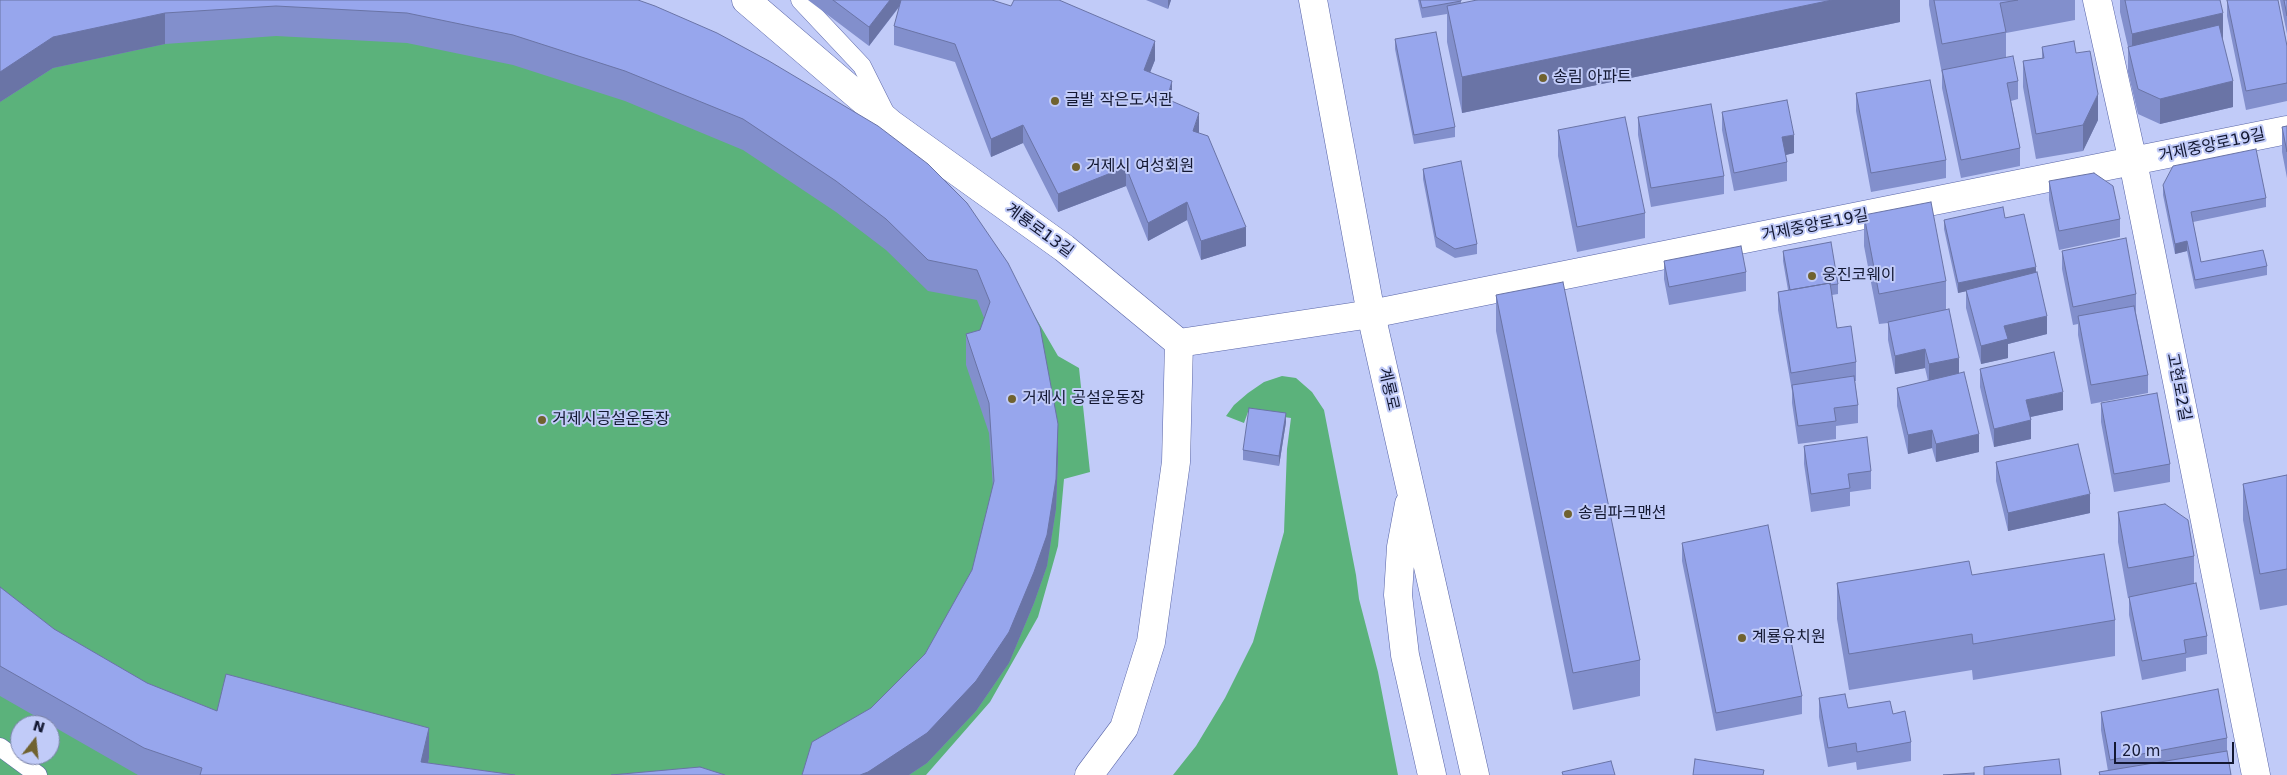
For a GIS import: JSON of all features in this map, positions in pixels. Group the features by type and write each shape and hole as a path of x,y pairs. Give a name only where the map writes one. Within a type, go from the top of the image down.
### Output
{"street":[{"name":"계룡로13길","path":"746,0 890,124 1064,248 1180,343"},
{"name":"계룡로","path":"1313,0 1371,314 1475,775"},
{"name":"고현로2길","path":"2097,0 2133,162 2256,775"},
{"name":"거제중앙로19길","path":"1371,314 2287,130"},
{"path":"1089,775 1124,728 1151,642 1176,462 1180,343 1371,314"},
{"path":"1411,492 1401,547 1398,595 1405,655 1432,775"}],"lane":[{"path":"800,0 862,66 890,124"},
{"path":"0,748 38,775"}],"green space":[{"name":"거제시공설운동장","path":"19,0 556,0 983,250 1033,313 1058,356 1079,368 1090,472 1064,479 1058,546 1038,617 990,702 926,775 0,775 0,7"},
{"path":"1282,376 1296,378 1312,392 1324,410 1359,599 1378,672 1398,775 1173,775 1196,746 1225,698 1253,642 1284,532 1287,449 1291,418 1248,412 1244,423 1226,416 1234,405 1248,393 1264,382"}],"building":[{"name":"거제시 공설운동장","path":"0,0 638,0 717,33 769,61 878,126 928,164 967,203 1008,263 1040,327 1058,424 1056,479 1047,535 1009,632 976,681 927,733 868,772 860,775 802,775 812,742 871,708 925,654 972,570 994,481 989,403 966,334 980,330 990,302 977,270 928,260 886,219 836,181 743,119 625,71 513,35 407,13 276,6 165,13 53,37 0,72"},
{"path":"833,0 890,0 869,27"},
{"path":"901,0 992,0 1011,6 1014,0 1059,0 1155,41 1144,70 1172,81 1167,99 1199,113 1193,131 1208,136 1246,227 1201,241 1187,202 1148,223 1126,167 1058,194 1023,125 991,139 955,44 894,26"},
{"path":"1420,0 1461,0 1461,1 1422,8"},
{"path":"1477,0 1832,0 1462,77 1447,6"},
{"path":"1934,0 2018,0 2000,3 2006,32 1942,44"},
{"path":"2125,0 2220,0 2223,13 2132,34"},
{"path":"2227,0 2278,0 2287,46 2287,83 2246,91"},
{"path":"2284,0 2287,0 2287,16"},
{"path":"2219,25 2233,81 2160,99 2138,89 2128,47"},
{"path":"1436,32 1455,127 1414,135 1395,39"},
{"path":"2074,41 2076,53 2090,51 2098,94 2083,125 2036,134 2023,61 2044,58 2042,47"},
{"path":"2013,56 2018,81 2007,83 2020,148 1961,160 1942,70"},
{"path":"1930,80 1946,160 1871,173 1856,93"},
{"path":"1787,100 1794,135 1782,137 1787,162 1734,173 1722,112"},
{"path":"1711,104 1724,176 1651,188 1638,117"},
{"path":"1625,117 1645,213 1577,227 1558,130"},
{"path":"2287,126 2287,152 2282,127"},
{"path":"2256,149 2266,198 2191,212 2201,262 2263,250 2267,266 2195,280 2187,241 2175,244 2163,185 2173,166"},
{"path":"1461,161 1477,244 1455,249 1436,237 1423,169"},
{"path":"2094,173 2113,186 2120,219 2059,231 2049,181"},
{"path":"1931,202 1946,281 1879,294 1864,215"},
{"path":"2003,207 2005,218 2024,214 2036,267 1958,283 1944,220"},
{"path":"2126,238 2136,294 2073,307 2062,251"},
{"path":"1831,242 1838,284 1830,285 1830,283 1790,290 1783,251"},
{"path":"1741,246 1746,272 1669,287 1664,261"},
{"path":"2037,272 2047,316 2004,326 2008,339 1981,346 1966,290"},
{"name":"송림파크맨션","path":"1563,282 1640,660 1573,673 1496,295"},
{"path":"1830,283 1837,328 1851,326 1856,362 1791,373 1778,292"},
{"path":"2134,306 2148,375 2091,385 2078,316"},
{"path":"1949,309 1959,358 1929,364 1925,349 1895,356 1888,322"},
{"path":"2054,352 2063,392 2026,400 2031,420 1994,429 1980,369"},
{"path":"1964,372 1979,434 1936,444 1932,430 1908,435 1897,388"},
{"path":"1854,376 1858,405 1834,408 1836,421 1798,426 1792,385"},
{"path":"2157,393 2170,464 2114,474 2101,403"},
{"path":"1249,408 1286,413 1279,456 1243,450"},
{"path":"1867,437 1871,471 1848,474 1850,488 1811,494 1804,446"},
{"path":"2078,444 2090,494 2008,513 1996,462"},
{"path":"2287,475 2287,569 2260,574 2243,484"},
{"path":"2165,504 2188,520 2194,556 2128,568 2118,512"},
{"name":"계룡유치원","path":"1768,525 1802,696 1716,713 1682,543"},
{"path":"2104,554 2115,620 1973,644 1972,634 1849,654 1837,583 1969,561 1972,575"},
{"path":"2196,583 2207,636 2184,640 2186,653 2142,661 2129,597"},
{"path":"0,587 54,629 147,683 217,711 226,674 429,728 421,762 515,775 200,775 202,768 144,748 0,666"},
{"path":"2218,689 2227,738 2110,760 2101,712"},
{"path":"1845,694 1848,708 1890,701 1893,714 1905,711 1911,742 1857,752 1856,743 1828,748 1819,698"},
{"path":"2227,751 2231,775 2100,775 2099,772"},
{"path":"1695,759 1764,770 1763,775 1693,775"},
{"path":"2059,759 2061,775 1984,775 1984,767"},
{"path":"1611,761 1615,775 1563,775 1562,772"},
{"path":"700,767 725,775 611,775"},
{"path":"1974,773 1974,775 1943,775"}],"place":[{"name":"송림 아파트","path":"1543,78"},
{"name":"글발 작은도서관","path":"1055,101"},
{"name":"거제시 여성회원","path":"1076,167"},
{"name":"웅진코웨이","path":"1812,276"},
{"name":"거제시 공설운동장","path":"1012,399"},
{"name":"거제시공설운동장","path":"542,420"},
{"name":"송림파크맨션","path":"1568,514"},
{"name":"계룡유치원","path":"1742,638"}]}
